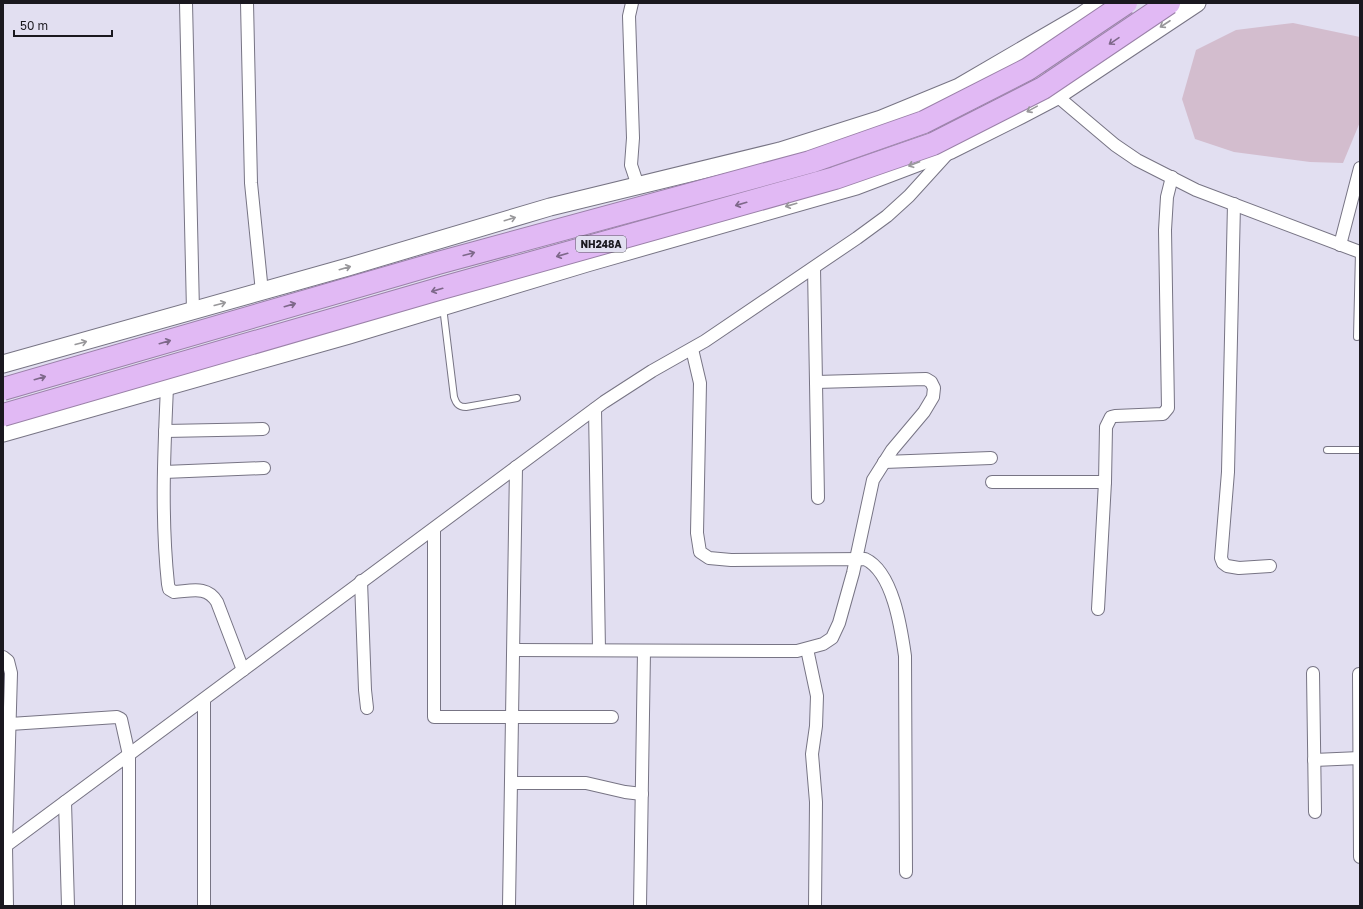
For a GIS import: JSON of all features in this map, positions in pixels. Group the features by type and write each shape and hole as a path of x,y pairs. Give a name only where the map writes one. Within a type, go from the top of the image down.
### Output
{"highway":[{"name":"NH248A","path":"3,389 438,263 824,157 931,119 1028,69 1126,3"},
{"name":"NH248A","path":"3,415 450,286 836,178 933,144 1043,88 1169,3"}],"main road":[{"path":"3,364 262,292 550,207 780,151 881,119 959,87 1081,16 1100,3"},
{"path":"3,433 167,387 587,263 856,186 951,150 1057,96 1197,3"}],"street":[{"path":"186,3 194,311"},
{"path":"247,3 251,177 262,292"},
{"path":"632,3 629,16 633,138 631,165 638,186"},
{"path":"1019,52 1057,96 1124,152 1196,190 1360,252"},
{"path":"5,847 595,409 652,371 692,349 814,268 887,216 909,196 951,150"},
{"path":"1340,245 1360,168"},
{"path":"1098,609 1105,482 1106,427 1111,417 1158,415 1163,414 1168,408 1165,230 1167,197 1172,177"},
{"path":"1234,204 1228,465 1221,558 1223,563 1232,567 1270,566"},
{"path":"814,268 818,498"},
{"path":"692,349 700,383 697,533 700,552 709,558 731,560 864,559 872,562 884,578 901,625 905,663 906,872"},
{"path":"514,650 783,651 807,649 823,644 832,638 839,623 856,559 873,480 884,462 924,412 933,397 934,388 931,382 926,379 816,382"},
{"path":"167,387 164,472 164,551 169,589 174,592 205,590 211,593 217,602 243,670"},
{"path":"595,409 599,650"},
{"path":"165,431 263,429"},
{"path":"884,462 991,458"},
{"path":"509,906 516,467"},
{"path":"164,472 264,468"},
{"path":"992,482 1105,482"},
{"path":"434,529 434,717 612,717"},
{"path":"362,581 365,690 367,708"},
{"path":"807,649 816,696 816,726 812,754 817,818 815,906"},
{"path":"640,906 644,650"},
{"path":"3,657 8,661 11,673 5,847 7,906"},
{"path":"1313,673 1315,812"},
{"path":"1359,674 1360,856"},
{"path":"204,700 204,906"},
{"path":"10,724 117,717 123,722 129,755 129,906"},
{"path":"1314,760 1360,758"},
{"path":"511,783 586,783 625,792 642,794"},
{"path":"65,802 68,906"}],"lane":[{"path":"1357,337 1360,252"},
{"path":"443,306 454,397 458,405 466,407 518,398"},
{"path":"1327,450 1360,450"}],"shaded area":[{"path":"1293,23 1360,37 1360,122 1343,163 1310,162 1234,152 1195,139 1182,99 1196,50 1236,30"}]}
